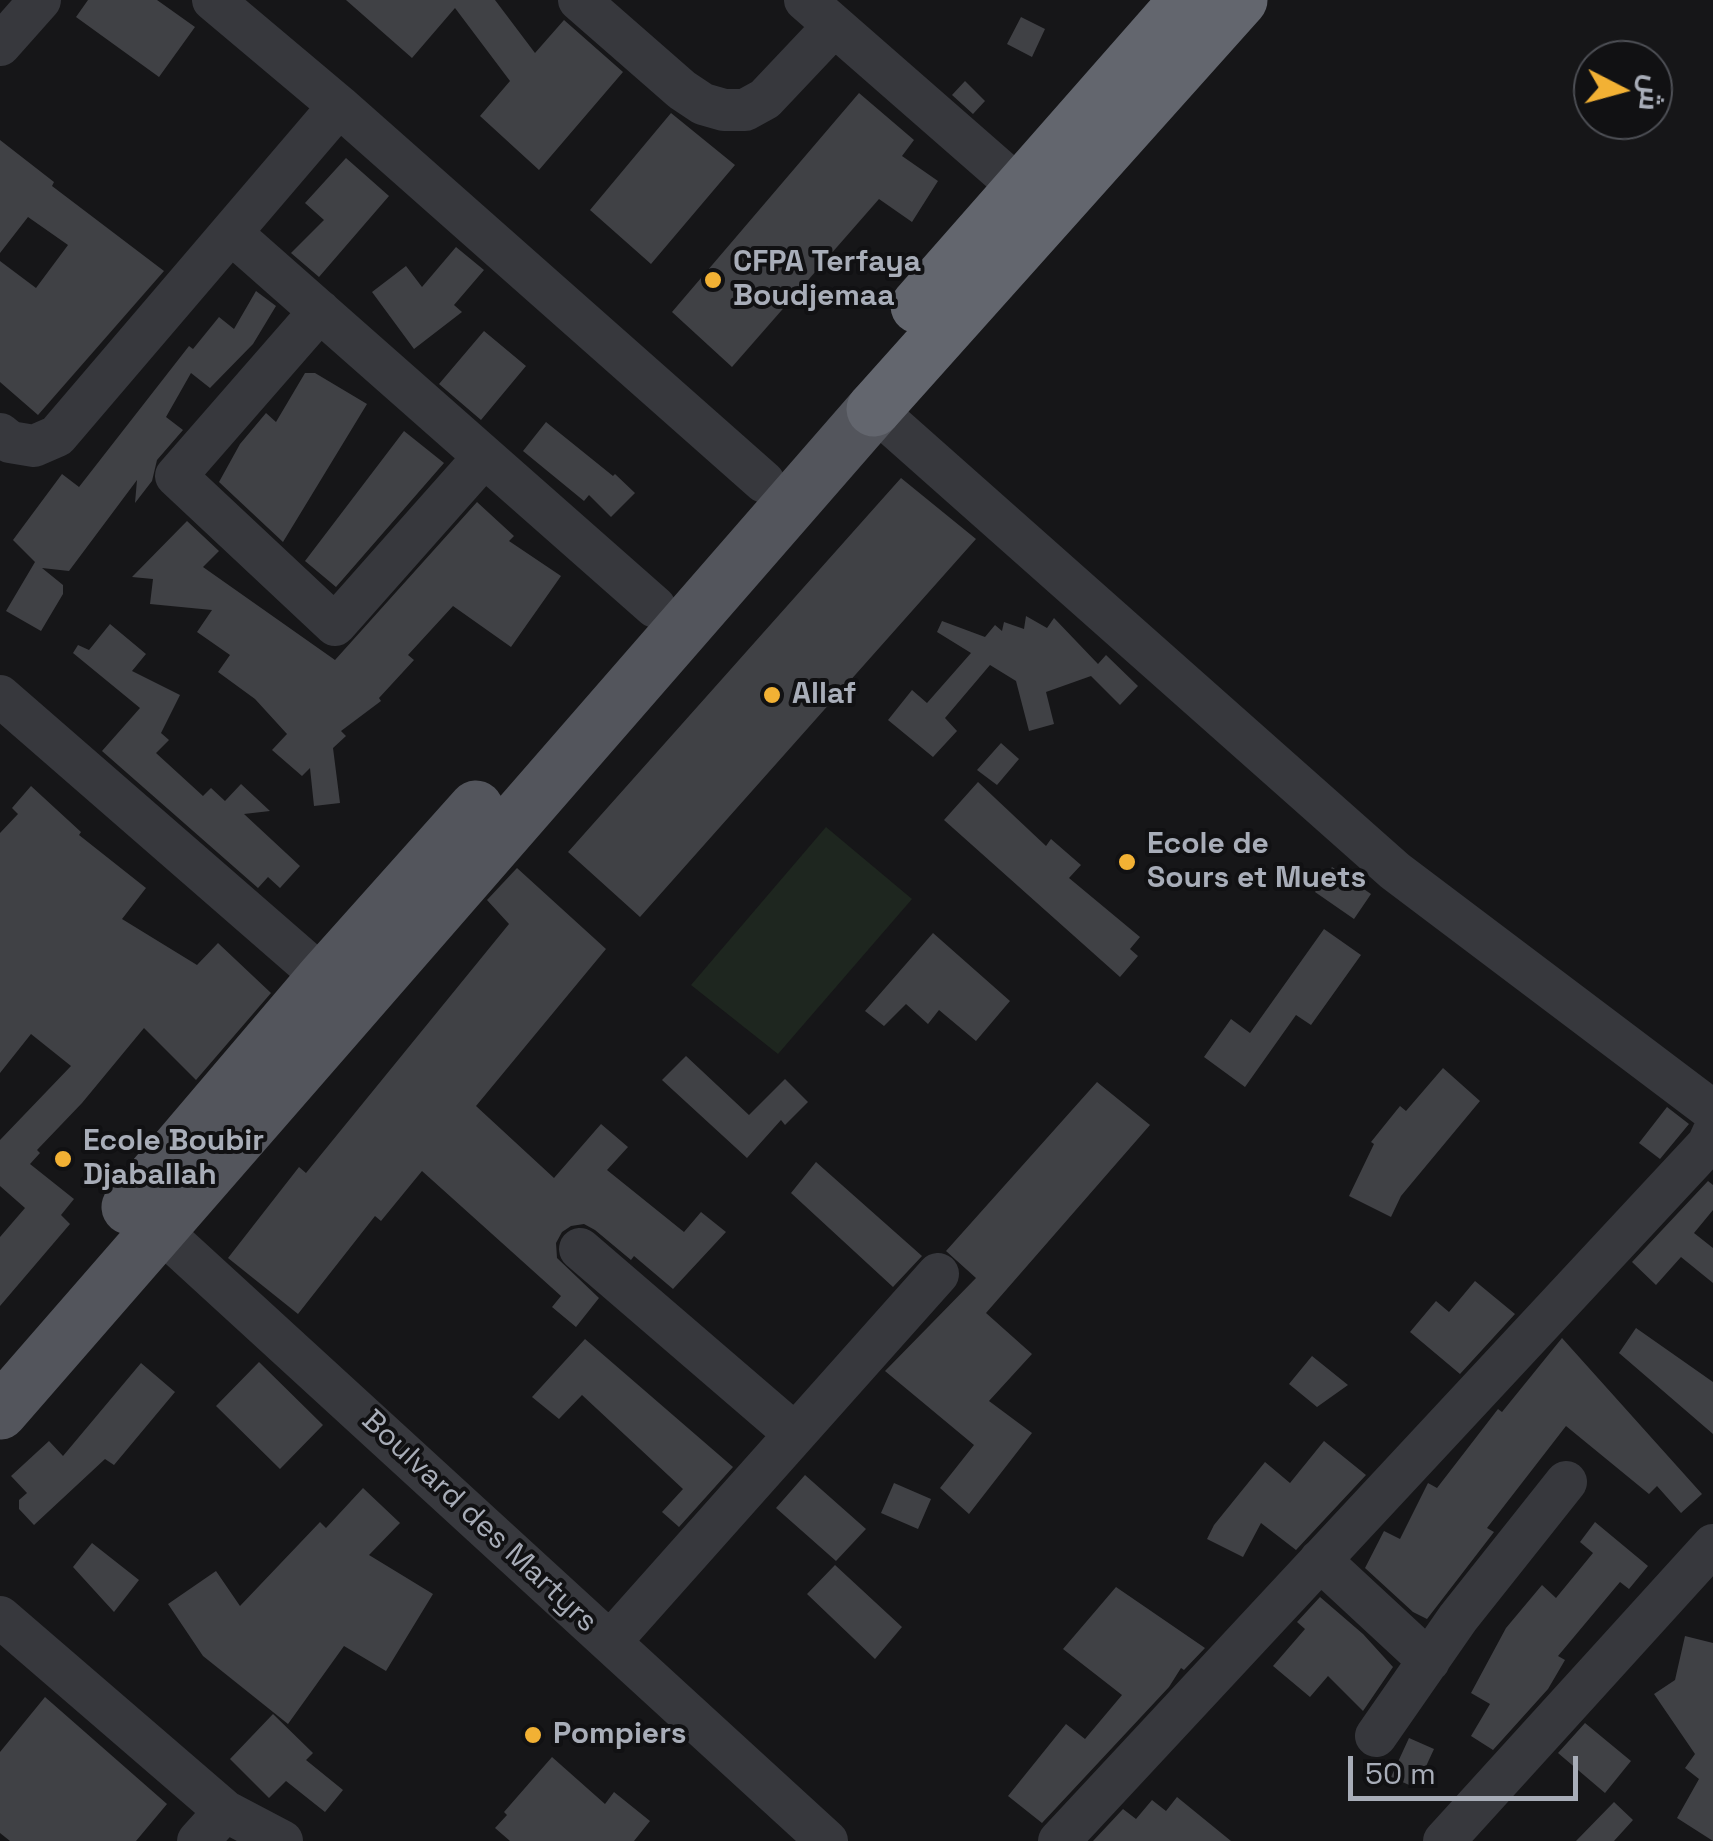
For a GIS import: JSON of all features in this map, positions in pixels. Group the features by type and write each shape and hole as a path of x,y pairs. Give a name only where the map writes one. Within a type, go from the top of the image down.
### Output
{"highway":[{"path":"863,396 1020,188 1187,0"},
{"path":"863,396 1240,0"}],"main road":[{"path":"0,1412 324,978 764,482 863,396"},
{"path":"0,1354 145,1216 863,396"}],"street":[{"path":"0,46 40,0"},
{"path":"213,0 339,106 764,482"},
{"path":"579,0 682,90 703,104 724,110 745,110 765,100 820,13 1020,188"},
{"path":"0,434 10,442 34,446 58,436 339,106"},
{"path":"231,233 656,607"},
{"path":"320,311 176,476 335,626 484,456"},
{"path":"863,396 1395,871 1712,1134 1059,1841"},
{"path":"0,696 324,978"},
{"name":"Boulvard des Martyrs","path":"145,1216 827,1841"},
{"path":"580,1248 795,1434"},
{"path":"610,1642 938,1274"},
{"path":"1376,1736 1458,1618 1566,1482"},
{"path":"1444,1841 1713,1544"},
{"path":"1320,1560 1429,1661"},
{"path":"0,1617 212,1826 282,1841"}],"shaded area":[{"path":"826,827 912,899 778,1054 691,985"}],"building":[{"path":"88,0 157,0 195,27 159,77 76,17"},
{"path":"346,0 495,0 535,53 564,20 623,72 539,170 480,116 510,81 455,8 412,58"},
{"path":"1021,17 1045,29 1032,57 1007,44"},
{"path":"965,81 985,101 973,114 952,95"},
{"path":"859,93 914,140 902,156 938,181 912,222 879,199 732,367 672,312"},
{"path":"671,113 735,165 651,264 590,210"},
{"path":"0,140 54,182 52,186 164,271 38,415 0,382 0,261 36,288 68,245 28,217 0,253"},
{"path":"346,158 389,196 319,277 291,253 324,220 305,203"},
{"path":"456,247 484,270 454,305 462,312 414,349 372,292 406,266 422,287"},
{"path":"256,291 276,306 253,344 210,388 191,373 166,417 183,430 157,460 152,481 135,503 137,480 69,571 42,568 63,585 63,594 41,631 6,611 35,562 13,540 62,474 79,487 189,346 193,349 219,317 234,329"},
{"path":"484,331 526,366 481,420 439,384"},
{"path":"305,373 315,373 367,404 283,542 219,482 240,444 266,413 276,422"},
{"path":"546,422 635,493 611,517 589,495 584,501 523,451"},
{"path":"404,431 444,463 336,587 305,561"},
{"name":"Allaf","path":"901,478 976,539 640,917 568,852"},
{"path":"477,502 514,536 509,541 561,576 511,647 453,606 408,655 414,660 379,698 381,701 341,731 346,736 333,748 340,803 314,806 310,768 302,776 272,750 287,734 255,699 218,672 230,655 197,632 212,610 150,604 153,579 132,577 187,521 219,551 203,567 335,660"},
{"path":"1026,616 1047,628 1054,618 1098,664 1106,655 1138,686 1120,705 1091,676 1046,692 1054,724 1029,731 1016,681 990,665 945,718 957,731 933,757 888,720 912,690 927,703 971,653 937,632 942,621 985,637 995,625 1002,631 1004,622 1024,629"},
{"path":"110,624 146,654 132,671 180,695 161,733 169,740 156,753 203,796 211,788 225,801 241,784 270,811 244,814 300,866 280,888 268,877 258,888 102,751 140,708 73,653 78,645 89,650"},
{"path":"1001,743 1019,759 997,785 977,770"},
{"path":"978,782 1046,846 1051,839 1081,865 1069,878 1140,937 1130,949 1138,956 1120,977 944,820"},
{"path":"31,786 81,832 79,835 146,888 122,919 197,965 218,943 271,993 196,1080 144,1028 37,1150 40,1153 30,1164 74,1199 61,1215 70,1224 0,1306 0,1237 25,1208 0,1186 0,1140 71,1066 31,1034 0,1073 0,833 18,814 12,808"},
{"path":"1332,867 1371,894 1354,919 1315,892"},
{"path":"517,868 606,949 476,1106 554,1178 601,1124 628,1147 607,1170 684,1232 701,1212 726,1232 673,1289 595,1230 584,1224 571,1226 556,1243 557,1258 599,1298 576,1327 552,1307 561,1296 422,1171 381,1221 375,1216 298,1314 228,1258 299,1167 306,1173 509,924 487,900"},
{"path":"1324,929 1361,955 1311,1025 1296,1015 1245,1087 1204,1057 1231,1019 1250,1033"},
{"path":"933,933 1010,1001 976,1041 939,1010 928,1024 906,1004 884,1026 865,1011"},
{"path":"686,1056 749,1115 785,1079 808,1102 785,1125 781,1120 747,1158 662,1080"},
{"path":"1443,1068 1480,1101 1401,1196 1391,1217 1349,1196 1374,1144 1371,1142 1400,1106 1406,1111"},
{"path":"1097,1082 1150,1125 986,1313 1032,1354 989,1401 1032,1433 969,1514 940,1488 974,1445 885,1371 976,1278 946,1251"},
{"path":"1667,1107 1689,1124 1660,1159 1639,1143"},
{"path":"816,1162 922,1256 893,1287 791,1193"},
{"path":"1708,1181 1713,1185 1713,1210 1694,1233 1713,1248 1713,1283 1681,1257 1656,1285 1632,1262"},
{"path":"1475,1281 1515,1314 1460,1374 1410,1332 1436,1301 1449,1312"},
{"path":"1636,1328 1713,1382 1713,1434 1619,1353"},
{"path":"1562,1338 1702,1494 1681,1513 1657,1486 1649,1494 1566,1426 1487,1528 1494,1532 1427,1619 1413,1612 1365,1568 1384,1531 1400,1539 1428,1483 1437,1488 1498,1409 1502,1412"},
{"path":"585,1339 733,1467 679,1527 662,1512 683,1489 582,1395 559,1419 532,1397"},
{"path":"1312,1356 1348,1385 1317,1407 1289,1384"},
{"path":"259,1362 323,1425 280,1469 216,1406"},
{"path":"141,1363 175,1392 114,1465 105,1459 34,1525 19,1509 19,1500 27,1493 11,1476 49,1441 63,1456"},
{"path":"1324,1441 1366,1475 1296,1550 1261,1523 1243,1557 1207,1539 1265,1462 1290,1483"},
{"path":"805,1475 866,1529 836,1561 776,1508"},
{"path":"894,1483 931,1499 918,1529 881,1513"},
{"path":"363,1488 400,1523 369,1555 433,1594 386,1671 344,1646 288,1724 203,1656 168,1604 216,1571 240,1606 320,1522 326,1528"},
{"path":"1595,1522 1648,1566 1629,1589 1620,1582 1558,1656 1565,1660 1548,1689 1493,1750 1471,1736 1490,1704 1471,1693 1506,1628 1542,1585 1556,1598 1593,1553 1580,1542"},
{"path":"92,1543 139,1580 114,1612 73,1567"},
{"path":"835,1565 902,1627 875,1659 807,1594"},
{"path":"1116,1587 1205,1648 1184,1670 1181,1668 1169,1687 1042,1823 1008,1796 1066,1724 1085,1739 1122,1695 1063,1649"},
{"path":"1320,1597 1363,1634 1393,1667 1363,1711 1328,1676 1310,1697 1273,1666 1305,1629 1297,1622"},
{"path":"1685,1636 1713,1643 1713,1841 1677,1818 1699,1779 1685,1768 1695,1754 1654,1694 1675,1680"},
{"path":"45,1697 167,1804 136,1841 10,1841 0,1833 0,1752"},
{"path":"273,1714 313,1753 306,1760 343,1790 325,1812 286,1781 269,1798 230,1759"},
{"path":"1585,1723 1631,1761 1605,1793 1558,1753"},
{"path":"1409,1738 1434,1749 1416,1788 1391,1777"},
{"path":"552,1757 605,1804 614,1792 650,1821 634,1841 510,1841 495,1828"},
{"path":"1177,1797 1231,1841 1093,1841 1123,1809 1136,1819 1152,1800 1166,1811"},
{"path":"1614,1802 1633,1820 1614,1841 1576,1841"}],"place":[{"name":"CFPA Terfaya Boudjemaa","path":"713,280"},
{"name":"Allaf","path":"772,695"},
{"name":"Ecole de Sours et Muets","path":"1127,862"},
{"name":"Ecole Boubir Djaballah","path":"63,1159"},
{"name":"Pompiers","path":"533,1735"}]}
